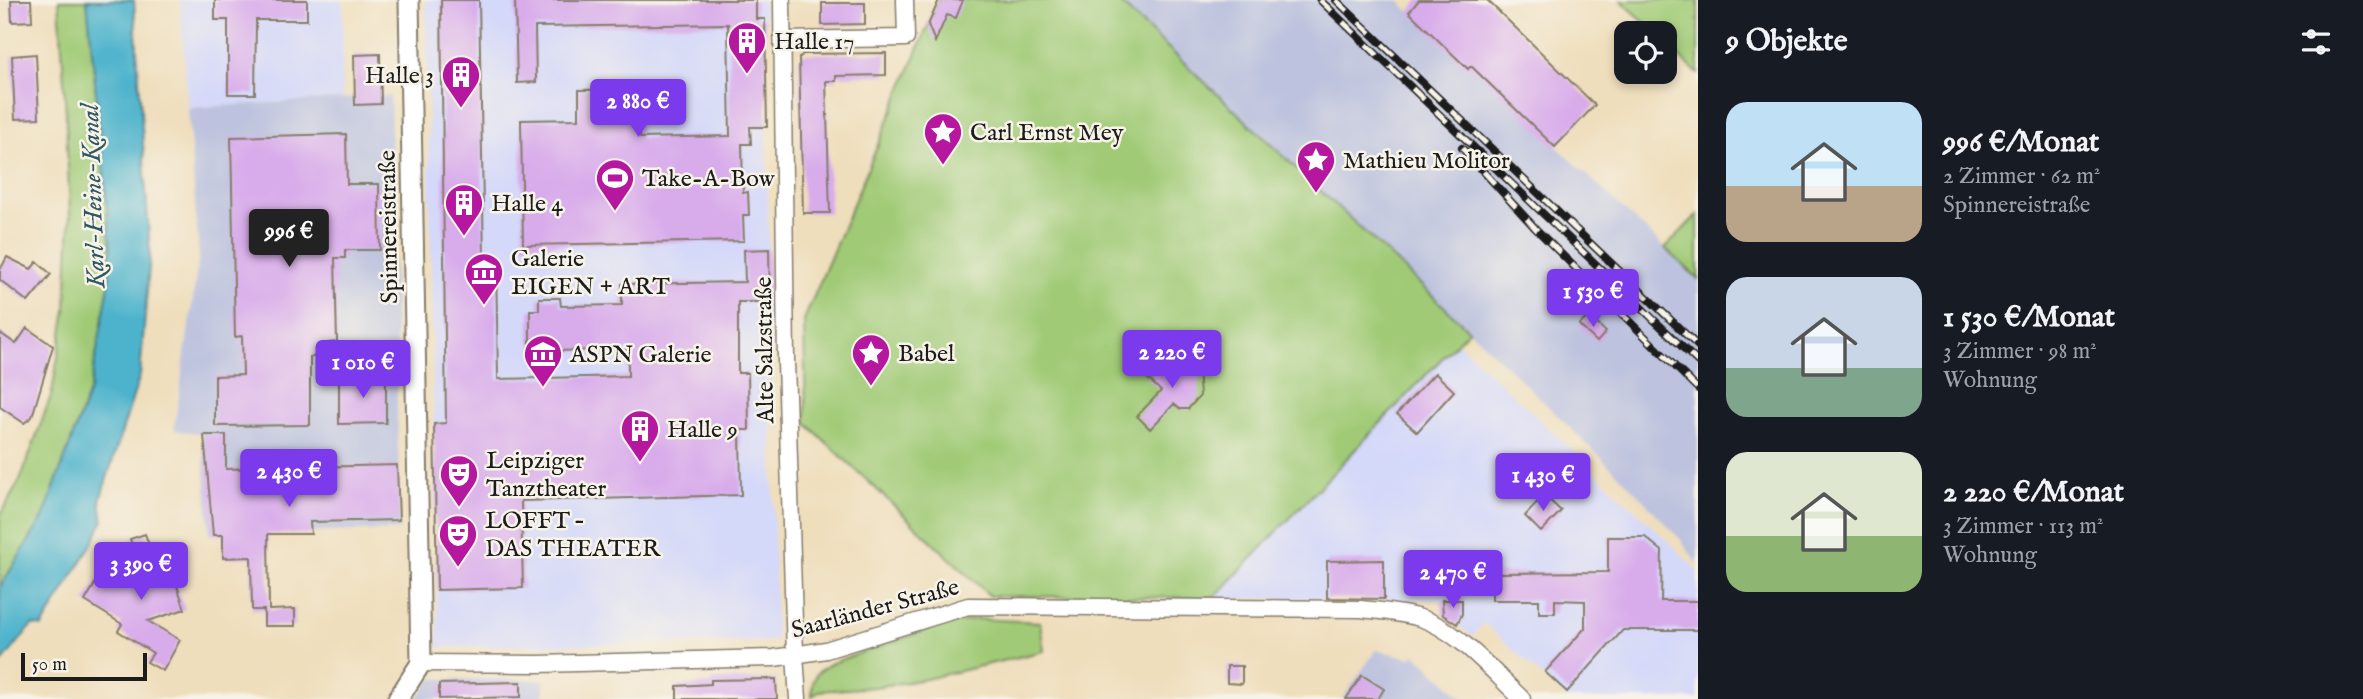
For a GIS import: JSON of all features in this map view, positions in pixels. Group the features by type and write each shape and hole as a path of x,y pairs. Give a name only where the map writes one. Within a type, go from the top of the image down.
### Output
{"street":[{"name":"Spinnereistraße","path":"409,0 421,663"},
{"name":"Alte Salzstraße","path":"782,0 786,362 798,699"},
{"path":"783,40 906,38 905,0"},
{"name":"Saarländer Straße","path":"421,663 538,664 774,658 826,650 968,606 1361,610 1407,615 1434,623 1469,650 1521,699"},
{"path":"398,699 421,663"}],"shaded area":[{"path":"180,0 343,0 342,99 188,108"},
{"path":"426,0 764,0 776,641 438,647"},
{"path":"1117,0 1398,0 1467,69 1471,66 1698,279 1698,565 1681,540 1624,480 1469,330"},
{"path":"390,96 400,530 210,535 202,434 174,430 199,256 188,108"},
{"path":"1457,342 1698,572 1698,699 1567,699 1484,623 1473,636 1443,615 1442,600 1214,598"},
{"path":"1376,650 1412,658 1414,653 1464,699 1342,699"},
{"path":"433,679 544,680 544,699 416,699"}],"green space":[{"name":"Karl-Heine-Kanal","path":"59,0 87,0 111,249 109,285 90,389 43,518 0,587 0,516 21,478 52,393 66,310 70,217"},
{"path":"939,0 1117,0 1469,330 1214,598 990,596 806,423 804,320"},
{"path":"1621,0 1698,0 1698,74 1677,54 1677,21 1643,21"},
{"path":"1698,214 1698,279 1665,248"},
{"path":"976,619 1040,622 1044,651 926,679 875,687 819,691 812,696 816,676 832,663 934,627"}],"water":[{"path":"87,0 134,0 150,255 140,375 100,500 103,521 92,544 42,627 32,625 0,665 0,587 43,518 90,389 109,285 111,249"}],"building":[{"path":"11,0 31,0 32,21 12,22"},
{"path":"215,0 307,0 307,20 256,20 255,94 228,94 228,20 215,20"},
{"path":"441,0 479,0 484,259 496,259 498,379 628,376 628,350 533,351 533,343 530,343 530,310 539,310 539,298 560,298 561,306 622,305 622,284 745,282 744,250 769,249 770,302 738,302 738,373 748,373 749,430 740,430 741,495 521,501 523,588 437,590 434,424 446,423"},
{"path":"515,0 756,0 756,19 765,19 767,127 750,127 751,144 742,144 743,193 748,192 749,215 743,215 744,241 523,245 521,120 579,119 579,90 629,89 629,115 640,115 640,138 730,136 728,24 535,27 536,82 517,83"},
{"path":"939,0 963,0 956,18 947,15 935,42 928,25"},
{"path":"1419,0 1487,0 1595,105 1555,147 1471,66 1468,69 1409,12"},
{"path":"822,3 865,3 865,24 822,25"},
{"path":"886,53 886,75 836,76 836,81 826,81 830,213 803,213 799,58 803,54"},
{"path":"36,54 39,118 15,119 12,56"},
{"path":"380,54 381,104 355,105 354,55"},
{"path":"346,134 347,184 379,184 380,250 345,250 345,258 335,258 337,342 329,343 329,356 310,357 310,425 215,426 215,376 243,375 242,336 235,337 231,137"},
{"path":"7,257 31,269 37,262 51,274 28,302 0,280 0,270"},
{"path":"1589,316 1606,332 1597,342 1579,325"},
{"path":"27,328 53,346 32,417 24,423 0,407 0,333 16,344"},
{"path":"1197,352 1200,396 1188,409 1180,409 1174,404 1150,429 1137,416 1161,391 1148,379 1168,358 1180,370"},
{"path":"1435,373 1454,391 1417,432 1397,414"},
{"path":"386,375 386,423 339,424 339,376"},
{"path":"204,435 226,435 226,469 397,465 399,520 310,522 311,534 268,534 269,610 295,609 295,626 264,626 264,610 252,610 251,557 223,558 223,535 213,535"},
{"path":"1544,495 1561,511 1541,532 1525,516"},
{"path":"145,534 157,566 168,560 185,609 148,621 180,640 163,671 147,662 153,653 118,631 122,624 85,601 108,562 148,586 130,539"},
{"path":"1608,537 1645,537 1662,551 1661,601 1698,601 1698,630 1623,630 1567,692 1545,672 1585,628 1585,601 1555,600 1555,613 1539,613 1539,600 1492,600 1492,573 1608,572"},
{"path":"1384,560 1384,599 1327,598 1327,561"},
{"path":"1442,600 1462,600 1462,614 1457,624 1443,615"},
{"path":"1227,666 1242,666 1242,684 1227,683"},
{"path":"1362,675 1384,689 1378,699 1346,699"},
{"path":"776,679 777,699 677,699 677,686 711,684 711,680"},
{"path":"521,682 521,697 439,699 439,684"}],"railway":[{"path":"1320,0 1698,362"},
{"path":"1336,0 1698,346"},
{"path":"1462,148 1536,229 1698,389"}],"place":[{"name":"Halle 17","path":"747,75"},
{"name":"Halle 3","path":"461,109"},
{"name":"Carl Ernst Mey","path":"943,166"},
{"name":"Mathieu Molitor","path":"1316,194"},
{"name":"Take-A-Bow","path":"615,212"},
{"name":"Halle 4","path":"464,237"},
{"name":"Galerie EIGEN + ART","path":"484,306"},
{"name":"Babel","path":"871,387"},
{"name":"ASPN Galerie","path":"543,388"},
{"name":"Halle 9","path":"640,463"},
{"name":"Leipziger Tanztheater","path":"459,508"},
{"name":"LOFFT – DAS THEATER","path":"458,568"}]}
